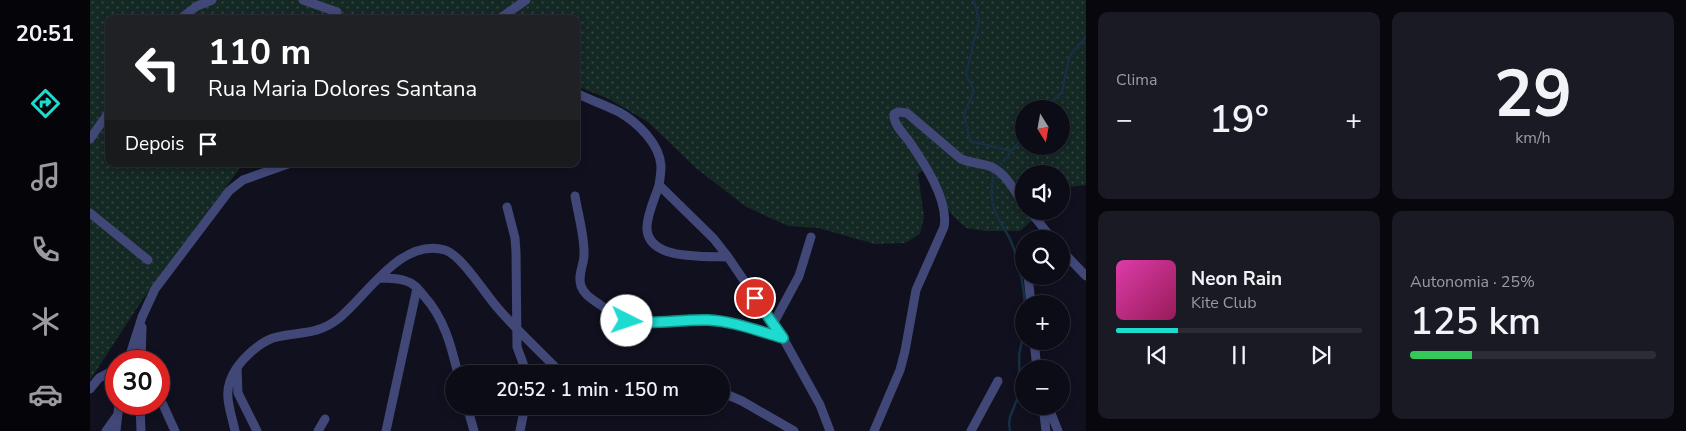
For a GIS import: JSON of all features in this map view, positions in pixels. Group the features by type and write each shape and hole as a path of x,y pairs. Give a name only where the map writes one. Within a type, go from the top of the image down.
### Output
{"street":[{"path":"185,15 197,6 212,0"},
{"path":"302,0 337,12"},
{"path":"505,15 526,0"},
{"path":"580,95 620,113 635,124 652,141 658,152 661,165 659,185 647,226 650,240 662,250 672,253 728,257"},
{"path":"874,431 900,370 916,290 944,227 946,218 945,209 937,188 895,122 894,114 898,112 907,113 961,159 972,164 988,166 997,170 1015,193"},
{"path":"90,139 105,118"},
{"path":"132,350 142,317 160,282 229,191 243,180 280,167"},
{"path":"659,185 714,239 728,257 783,338 820,405 830,431"},
{"path":"574,196 584,252 579,275 581,287 584,292 610,313 627,321 645,324 707,320 723,322 783,338"},
{"path":"507,207 515,238 517,347 524,365"},
{"path":"90,212 148,260"},
{"path":"1037,220 1045,230"},
{"path":"773,324 799,276 811,237"},
{"path":"235,431 227,389 228,382 236,368 260,345 273,338 309,333 325,327 338,318 403,257 418,251 446,250 457,258 496,306 553,365"},
{"path":"1070,259 1086,276"},
{"path":"379,278 408,281 431,303 441,318 449,337 456,365"},
{"path":"386,431 417,288"},
{"path":"142,317 142,350"},
{"path":"236,368 238,394 257,431"},
{"path":"90,389 99,378 105,375"},
{"path":"971,431 998,381"},
{"path":"730,395 742,400 794,431"},
{"path":"140,415 141,431"},
{"path":"168,415 175,431"},
{"path":"470,415 474,431"},
{"path":"520,431 523,415"},
{"path":"1044,415 1046,431"},
{"path":"1052,415 1058,431"},
{"path":"106,431 117,416"},
{"path":"116,431 117,416"},
{"path":"318,431 325,419"}],"green space":[{"path":"90,0 1086,0 1086,185 1070,187 1070,165 1015,165 1015,220 1033,220 1021,230 985,231 966,228 953,216 923,170 918,174 924,216 920,234 905,243 875,244 818,228 789,226 745,206 697,169 648,122 609,99 580,88 580,15 105,15 105,167 241,167 143,299 110,350 105,350 105,357 90,380"}],"waterway":[{"path":"974,0 979,21 966,74 974,91 964,114 970,141 1012,151"},
{"path":"1054,100 1062,92 1069,58 1086,37"},
{"path":"1001,164 1015,147"},
{"path":"995,172 992,184 993,203 996,215 1009,238 1017,258 1024,295"},
{"path":"1010,431 1010,417 1020,392 1020,350"}],"route":[{"path":"627,321 645,324 707,320 737,325 783,338 755,298"}]}
